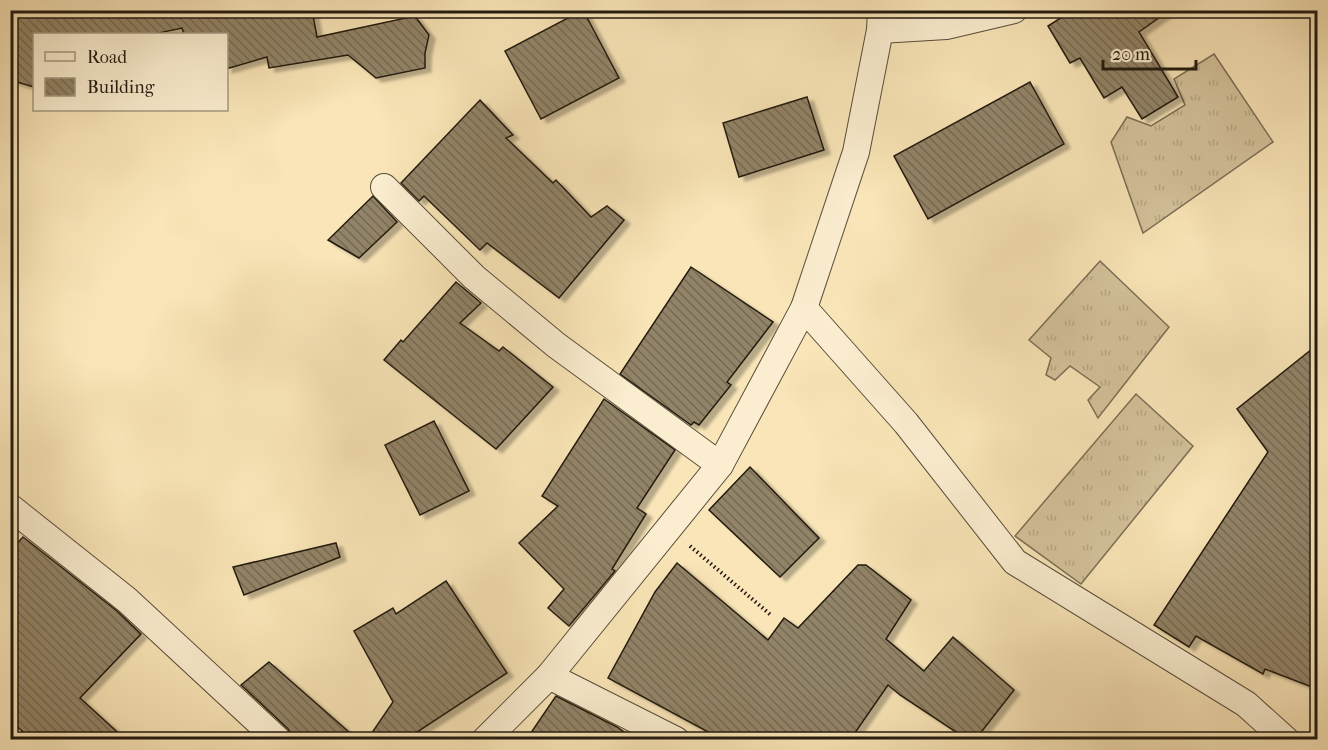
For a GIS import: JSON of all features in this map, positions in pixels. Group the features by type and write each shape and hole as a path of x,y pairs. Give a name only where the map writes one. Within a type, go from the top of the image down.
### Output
{"street":[{"path":"485,740 549,676 720,465 804,308 856,152 881,20 946,26 1014,10"},
{"path":"384,187 474,277 537,330 720,465"},
{"path":"804,308 906,423 1015,562 1246,704 1286,740"},
{"path":"10,507 127,600 278,740"},
{"path":"549,676 676,740"}],"path":[{"path":"669,528 772,616"}],"green space":[{"path":"1214,54 1273,142 1143,233 1111,142 1127,117 1151,126 1185,105 1174,79"},
{"path":"1100,261 1169,327 1098,418 1088,400 1100,387 1070,366 1055,380 1046,375 1051,358 1029,340"},
{"path":"1136,394 1193,446 1081,584 1015,536"}],"building":[{"path":"10,10 241,10 242,16 277,10 312,10 317,37 415,16 429,35 425,53 425,68 376,78 348,55 269,68 267,57 228,68 228,33 184,33 182,28 159,33 33,33 33,87 10,80"},
{"path":"583,10 619,78 541,119 505,51"},
{"path":"1073,10 1170,10 1139,32 1178,97 1142,119 1122,87 1104,98 1080,58 1070,63 1048,26"},
{"path":"1030,82 1064,144 928,219 894,156"},
{"path":"807,97 824,150 739,177 723,123"},
{"path":"480,100 513,135 506,138 553,183 556,180 591,217 607,206 624,220 559,298 487,243 480,250 424,196 419,201 401,183"},
{"path":"373,196 397,222 359,258 328,240"},
{"path":"691,267 773,322 727,382 731,385 699,425 694,422 691,425 620,374"},
{"path":"456,282 481,303 460,323 499,351 503,347 553,387 496,449 384,360"},
{"path":"1317,345 1317,689 1265,669 1263,674 1196,636 1189,647 1154,625 1268,452 1237,409"},
{"path":"604,399 675,450 637,508 646,514 612,569 615,571 569,626 548,608 564,589 519,543 558,506 542,496"},
{"path":"434,421 469,491 420,515 385,445"},
{"path":"750,467 819,538 780,577 709,510"},
{"path":"23,537 117,611 141,634 80,698 126,740 32,740 10,720 10,551"},
{"path":"336,543 340,557 244,595 233,567"},
{"path":"677,563 768,640 784,618 798,628 858,565 866,565 911,600 886,639 924,671 953,637 1014,690 975,740 968,740 888,685 850,740 723,740 608,678 655,592"},
{"path":"446,581 507,673 405,740 367,740 393,702 354,631 393,608 396,614"},
{"path":"269,662 358,740 293,740 288,729 241,685"},
{"path":"556,696 617,727 635,740 526,740"}]}
